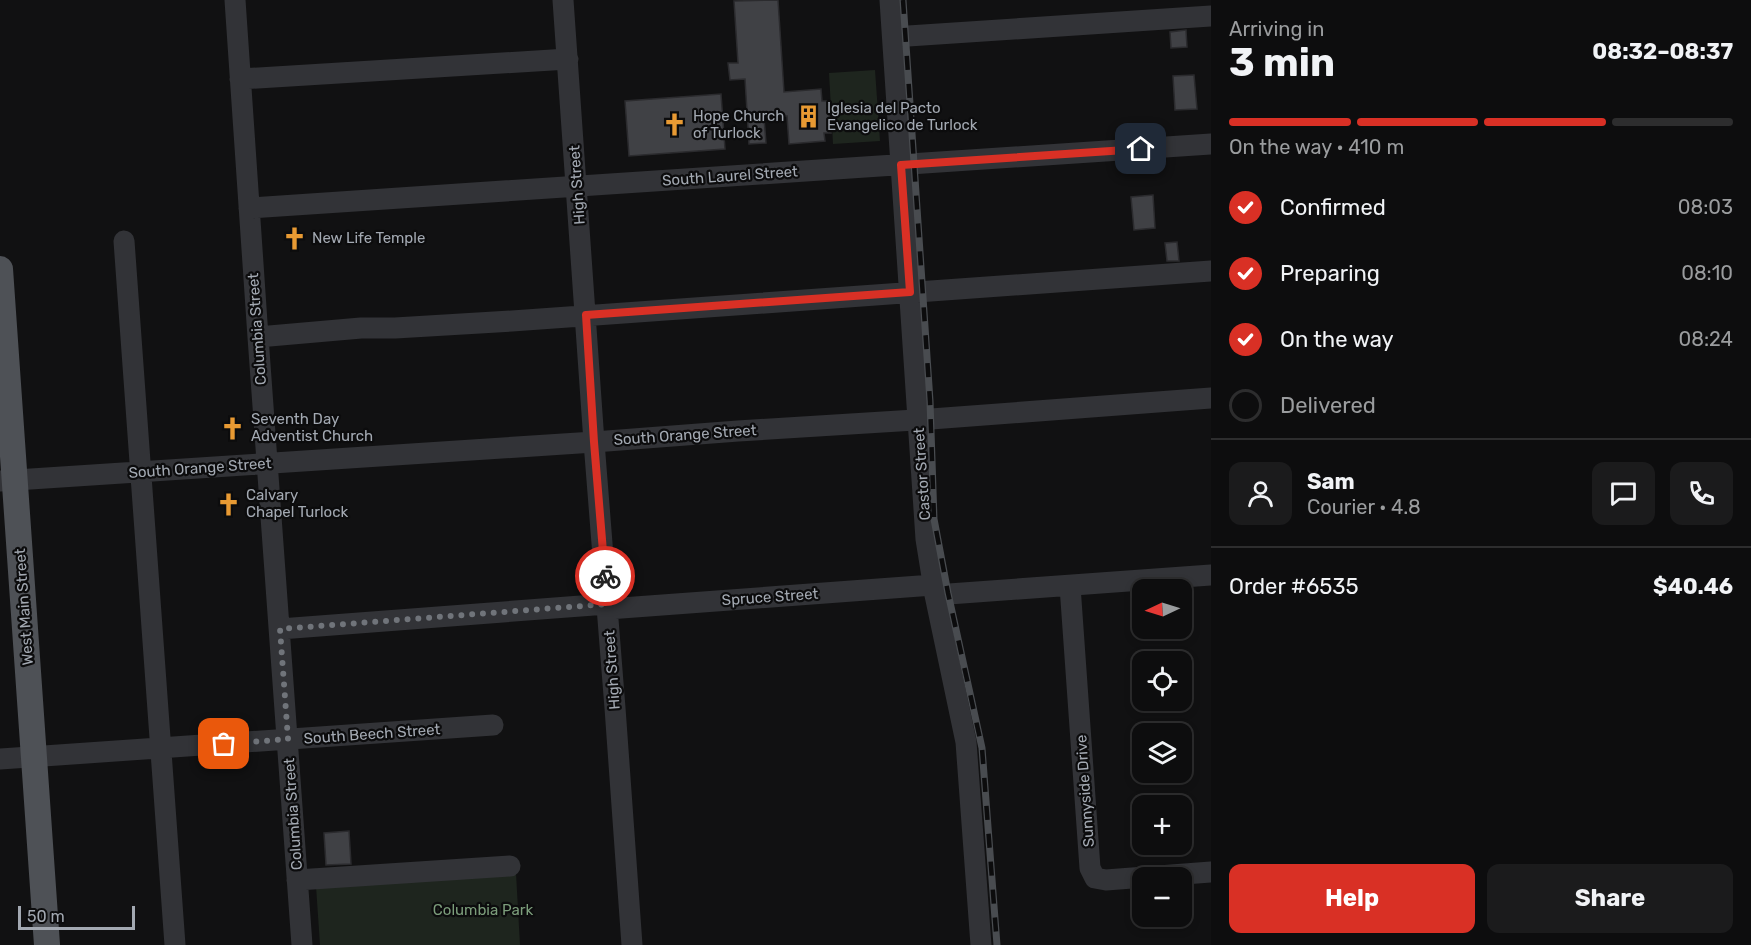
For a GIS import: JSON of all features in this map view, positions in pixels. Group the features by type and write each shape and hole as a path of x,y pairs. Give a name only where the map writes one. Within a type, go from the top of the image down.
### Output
{"main road":[{"name":"West Main Street","path":"0,269 7,481 34,757 47,945"}],"street":[{"name":"Columbia Street","path":"235,0 302,945"},
{"name":"High Street","path":"563,0 632,945"},
{"name":"Castor Street","path":"890,0 926,539 934,590 966,742 981,945"},
{"path":"893,37 1211,16"},
{"path":"240,79 567,59"},
{"name":"South Laurel Street","path":"249,208 1211,144"},
{"path":"124,241 175,945"},
{"path":"258,337 361,328 395,328 1211,271"},
{"name":"South Orange Street","path":"7,481 919,420 1211,398"},
{"name":"Spruce Street","path":"280,629 608,606 934,590 1070,586 1211,575"},
{"name":"Sunnyside Drive","path":"1070,586 1092,874 1095,878 1106,880 1211,872"},
{"name":"South Beech Street","path":"0,759 493,725"},
{"path":"297,880 510,866"}],"green space":[{"path":"875,70 880,141 833,144 829,73"},
{"name":"Columbia Park","path":"516,873 520,945 320,945 316,886"}],"building":[{"path":"778,0 784,92 821,89 822,101 828,101 831,133 824,133 825,141 789,144 787,116 764,118 766,143 749,144 745,79 730,80 728,63 738,63 734,1"},
{"path":"1186,30 1187,47 1171,48 1170,32"},
{"path":"1194,75 1197,109 1175,110 1173,76"},
{"name":"Hope Church of Turlock","path":"721,94 725,149 629,156 625,101"},
{"path":"1153,195 1155,228 1134,230 1131,197"},
{"path":"1177,242 1179,261 1167,261 1165,243"},
{"path":"349,831 351,864 326,865 324,833"}],"railway":[{"path":"903,0 930,401 934,519 982,748 997,945"}],"way so far":[{"path":"224,744 288,739 280,629 608,604 605,576"}],"place":[{"name":"Iglesia del Pacto Evangelico de Turlock","path":"809,117"},
{"name":"Hope Church of Turlock","path":"675,125"},
{"name":"New Life Temple","path":"294,238"},
{"name":"Seventh Day Adventist Church","path":"233,428"},
{"name":"Calvary Chapel Turlock","path":"228,504"}],"route":[{"path":"605,576 586,315 910,292 901,165 1141,149"}]}
